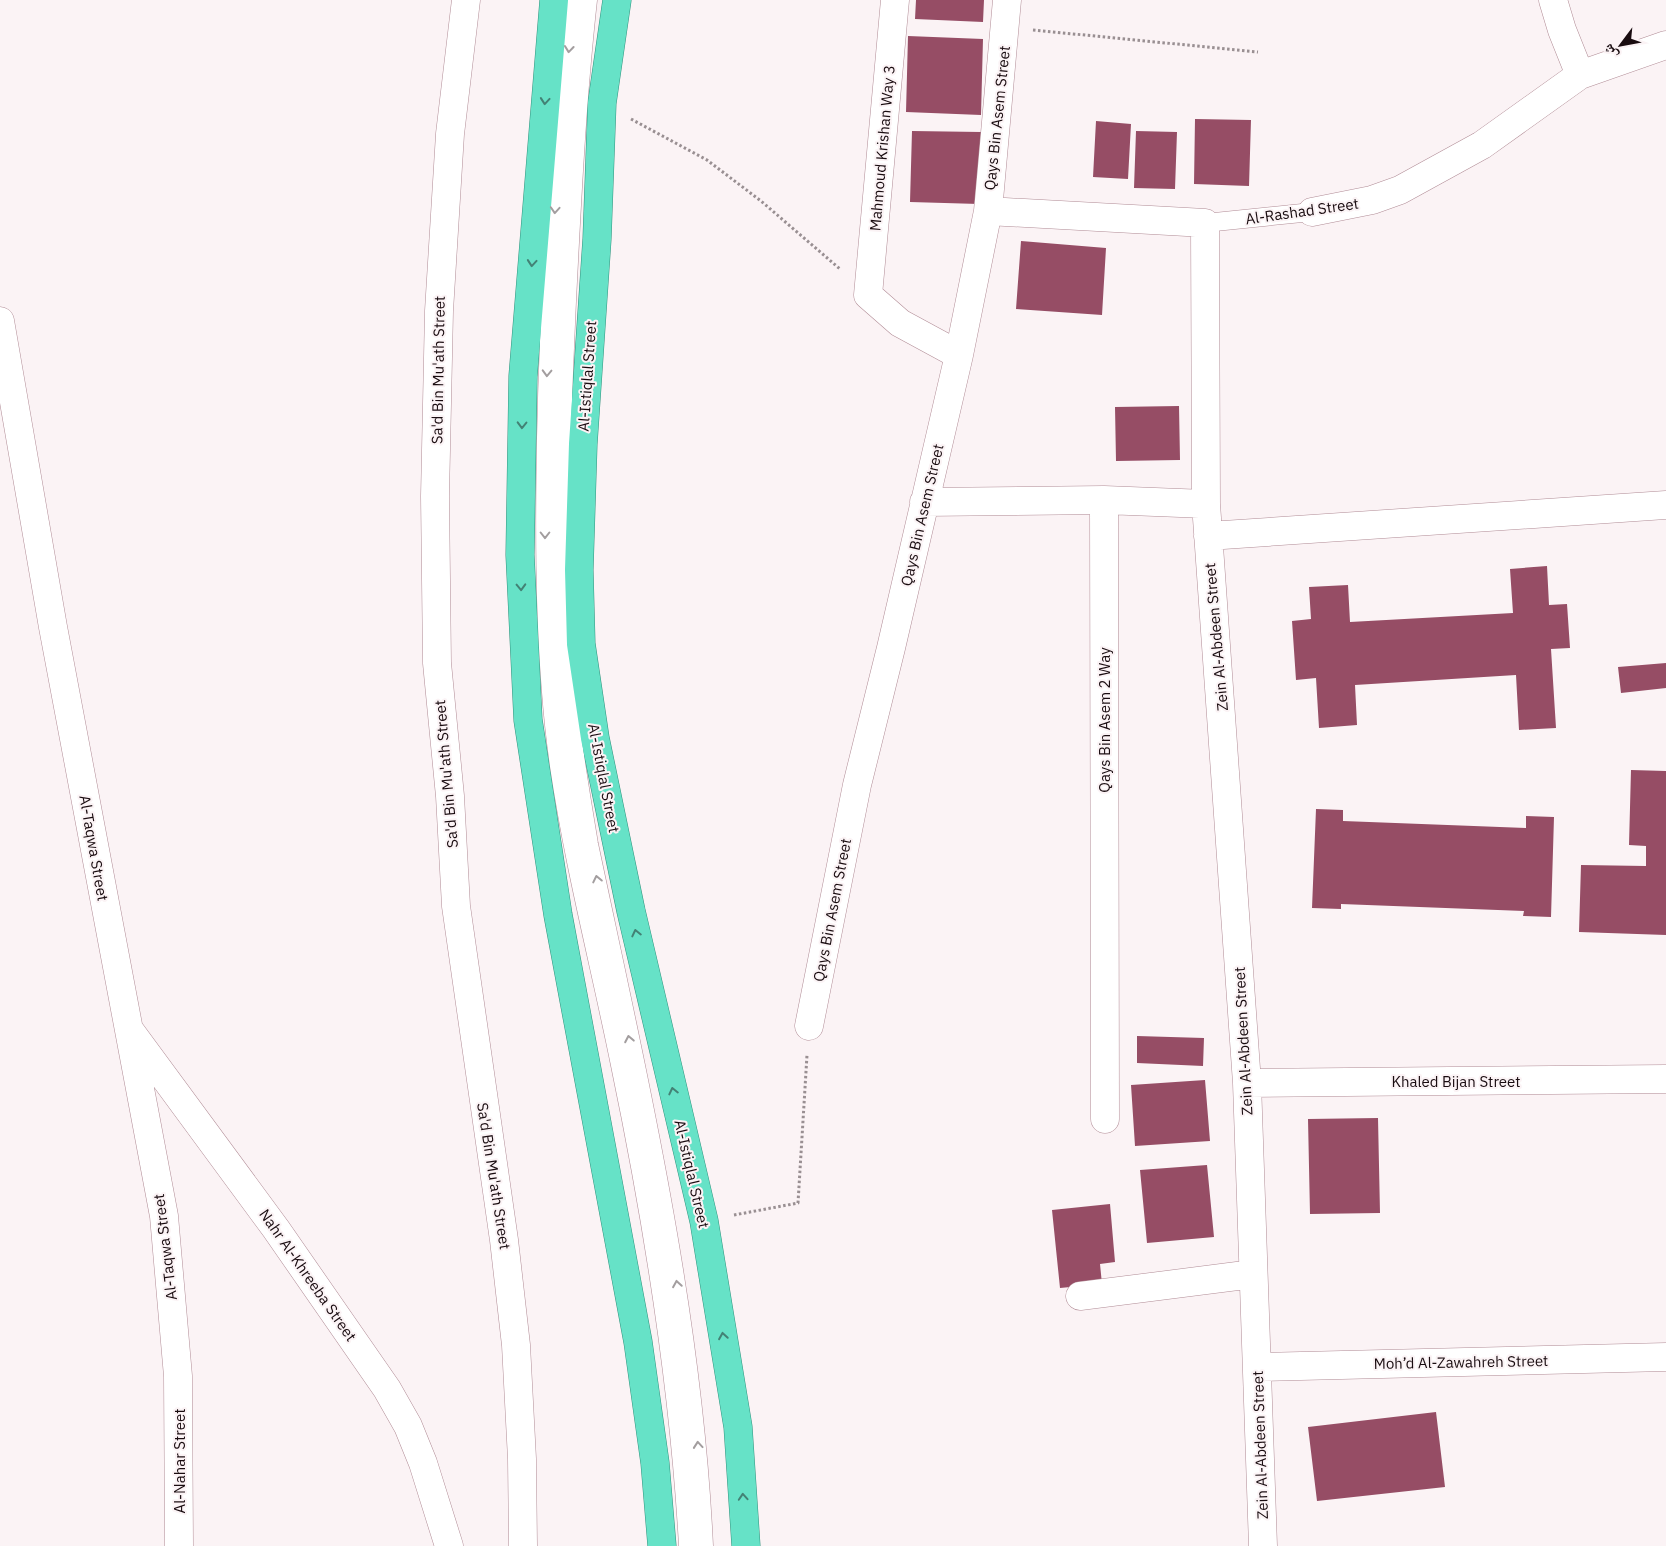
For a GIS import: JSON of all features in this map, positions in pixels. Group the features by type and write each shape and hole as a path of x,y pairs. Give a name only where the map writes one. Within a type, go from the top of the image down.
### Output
{"highway":[{"path":"554,0 523,376 520,555 528,720 558,915 638,1342 655,1463 662,1546"},
{"name":"Al-Istiqlal Street","path":"617,0 602,103 597,239 583,444 579,570 581,644 595,738 631,911 704,1221 738,1427 746,1546"}],"street":[{"name":"Sa'd Bin Mu'ath Street","path":"466,0 450,134 439,311 436,496 437,663 450,796 456,906 504,1240 516,1345 522,1459 523,1546"},
{"name":"Mahmoud Krishan Way 3","path":"868,295 895,0"},
{"name":"Qays Bin Asem Street","path":"809,1026 857,785 958,355 988,210 1006,28 1007,0"},
{"path":"1554,0 1562,30 1580,76"},
{"name":"Al-Rashad Street","path":"1312,212 1372,200 1400,190 1482,144 1580,76 1666,45"},
{"name":"Al-Rashad Street","path":"988,210 1205,223"},
{"name":"Zein Al-Abdeen Street","path":"1205,223 1206,504 1227,776 1247,1082 1263,1546"},
{"path":"868,295 900,323 958,355"},
{"name":"Al-Taqwa Street","path":"0,321 52,618 164,1216 178,1376"},
{"path":"924,502 1104,500 1206,504"},
{"name":"Qays Bin Asem 2 Way","path":"1104,500 1105,1119"},
{"path":"1208,536 1666,505"},
{"name":"Nahr Al-Khreeba Street","path":"127,1026 276,1230 388,1389 408,1426 423,1463 449,1546"},
{"name":"Khaled Bijan Street","path":"1247,1082 1666,1079"},
{"path":"1080,1296 1253,1274"},
{"name":"Moh’d Al-Zawahreh Street","path":"1257,1367 1666,1357"},
{"name":"Al-Nahar Street","path":"178,1376 179,1546"}],"lane":[{"path":"574,0 560,150 547,369 546,586 550,685 559,764 573,848 621,1069 646,1208 666,1334 681,1451 688,1546"},
{"path":"588,0 580,75 563,390 562,588 568,692 577,772 589,844 677,1282 696,1420 704,1546"},
{"name":"Al-Rashad Street","path":"1205,223 1312,212"}],"path":[{"path":"1006,28 1258,52"},
{"path":"602,103 707,160 788,224 868,295"},
{"path":"704,1221 798,1203 809,1026"}],"building":[{"path":"916,0 984,0 983,22 915,19"},
{"path":"908,36 983,39 981,115 906,112"},
{"path":"1195,119 1251,120 1249,186 1194,184"},
{"path":"1096,121 1131,124 1128,179 1093,177"},
{"path":"912,131 981,132 979,204 910,202"},
{"path":"1136,131 1177,132 1175,189 1134,188"},
{"path":"1021,241 1106,248 1102,315 1016,309"},
{"path":"1179,406 1180,460 1116,461 1115,407"},
{"path":"1547,566 1549,605 1567,604 1570,648 1551,649 1556,728 1519,730 1516,675 1355,685 1357,725 1319,728 1316,678 1296,680 1292,621 1311,619 1309,587 1348,585 1350,622 1513,613 1510,569"},
{"path":"1666,663 1666,688 1621,693 1618,667"},
{"path":"1631,770 1666,771 1666,935 1579,932 1581,865 1646,866 1646,846 1629,845"},
{"path":"1316,809 1343,810 1343,821 1526,828 1526,816 1554,817 1551,917 1523,916 1524,911 1341,904 1341,909 1312,908"},
{"path":"1137,1036 1204,1038 1203,1066 1137,1063"},
{"path":"1205,1080 1210,1141 1135,1146 1131,1085"},
{"path":"1378,1118 1380,1213 1310,1214 1308,1119"},
{"path":"1207,1165 1214,1237 1147,1243 1140,1170"},
{"path":"1110,1204 1115,1262 1100,1264 1102,1284 1060,1288 1052,1210"},
{"path":"1436,1412 1445,1487 1317,1501 1308,1427"}]}
